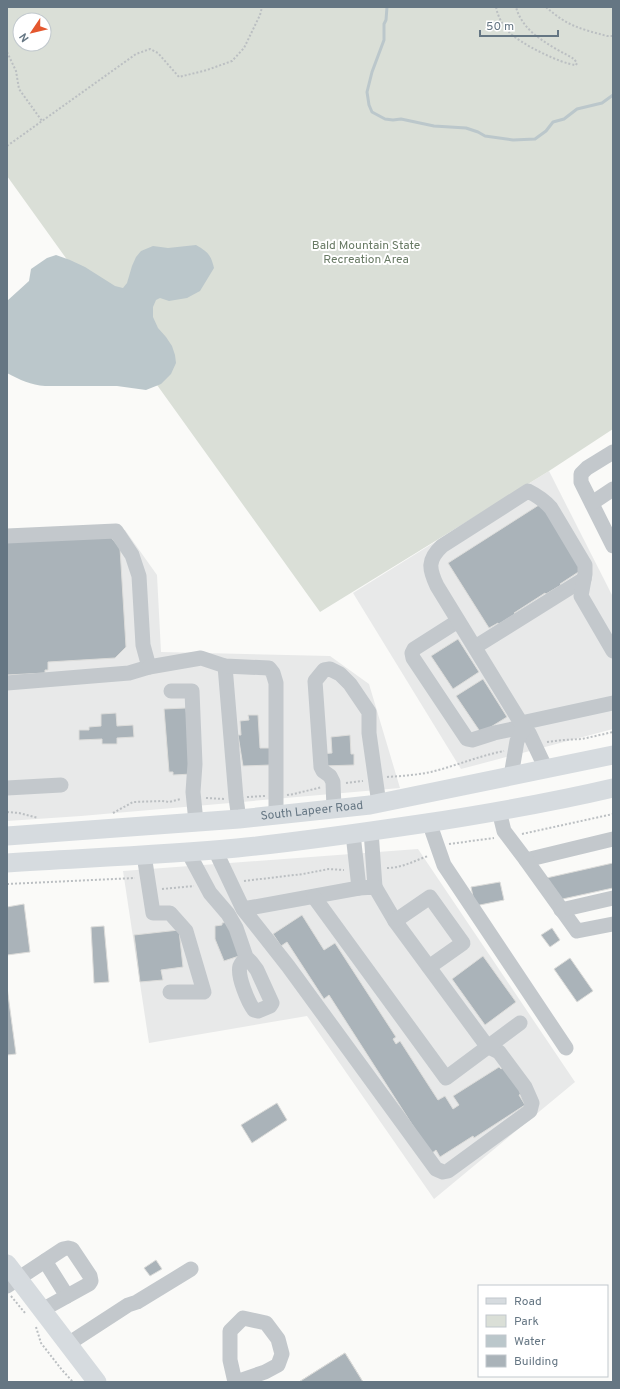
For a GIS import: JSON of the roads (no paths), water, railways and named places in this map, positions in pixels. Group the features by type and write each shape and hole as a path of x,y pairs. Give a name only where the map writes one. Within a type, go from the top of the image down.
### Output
{"main road":[{"name":"South Lapeer Road","path":"9,841 109,821 196,822 239,819 379,804 613,755"},
{"path":"7,863 215,850 362,833 498,812 613,788"},
{"path":"102,857 109,821"},
{"path":"10,1281 34,1317 68,1344 97,1382"}],"lane":[{"path":"613,452 587,468 581,474 581,482 592,503 609,526 613,546"},
{"path":"592,503 613,489"},
{"path":"546,769 529,733 522,727 432,576 430,565 434,553 442,546 528,491 545,500 585,565 582,596 613,650"},
{"path":"7,536 116,531 132,554 139,576 143,645 149,667"},
{"path":"475,647 584,579"},
{"path":"458,620 414,649 412,653 413,658 467,739 472,740 613,703"},
{"path":"7,683 130,673 149,667 201,658 225,666 269,668 273,673 276,683 276,815"},
{"path":"225,666 239,819"},
{"path":"334,809 333,782 330,776 323,771 321,767 315,681 324,670 330,669 340,674 350,684 369,712 369,733 379,804"},
{"path":"171,691 192,691 195,764 194,798 196,822"},
{"path":"511,776 517,741 522,727"},
{"path":"7,788 61,784"},
{"path":"498,812 504,831 577,931 613,924"},
{"path":"429,822 444,865 566,1048"},
{"path":"215,850 243,909 288,966 436,1168 439,1171 448,1171 530,1111 532,1103 525,1087 499,1052 487,1046 395,921 375,887 374,868 362,833"},
{"path":"360,888 358,870 362,833"},
{"path":"526,860 613,839"},
{"path":"188,852 210,893 228,914 236,928 246,958"},
{"path":"144,855 153,913 170,913 186,931 204,992 170,992"},
{"path":"243,909 360,888 375,887"},
{"path":"314,897 446,1078 487,1046 520,1023"},
{"path":"395,921 430,897 463,943 429,967"},
{"path":"561,910 613,898"},
{"path":"10,1281 68,1248 72,1249 76,1254 90,1276 91,1281 89,1284 34,1317"},
{"path":"45,1261 67,1296"},
{"path":"68,1344 128,1305 137,1302 191,1269"}],"water":[{"path":"196,245 208,254 212,260 214,268 200,291 187,298 169,301 160,298 156,300 153,307 153,317 158,328 172,346 176,363 171,374 161,384 146,390 117,386 45,386 26,382 7,373 7,301 29,281 31,269 47,258 56,255 70,260 85,267 115,286 123,288 127,283 136,257 141,251 153,246 168,248"}],"waterway":[{"path":"387,7 386,20 384,24 384,40 372,72 367,92 369,105 372,112 385,119 401,119 434,126 466,128 485,136 513,140 535,139 546,131 553,122 564,119 577,109 602,103 613,95"}],"park label":[{"name":"Bald Mountain State Recreation Area","path":"366,253"}]}
